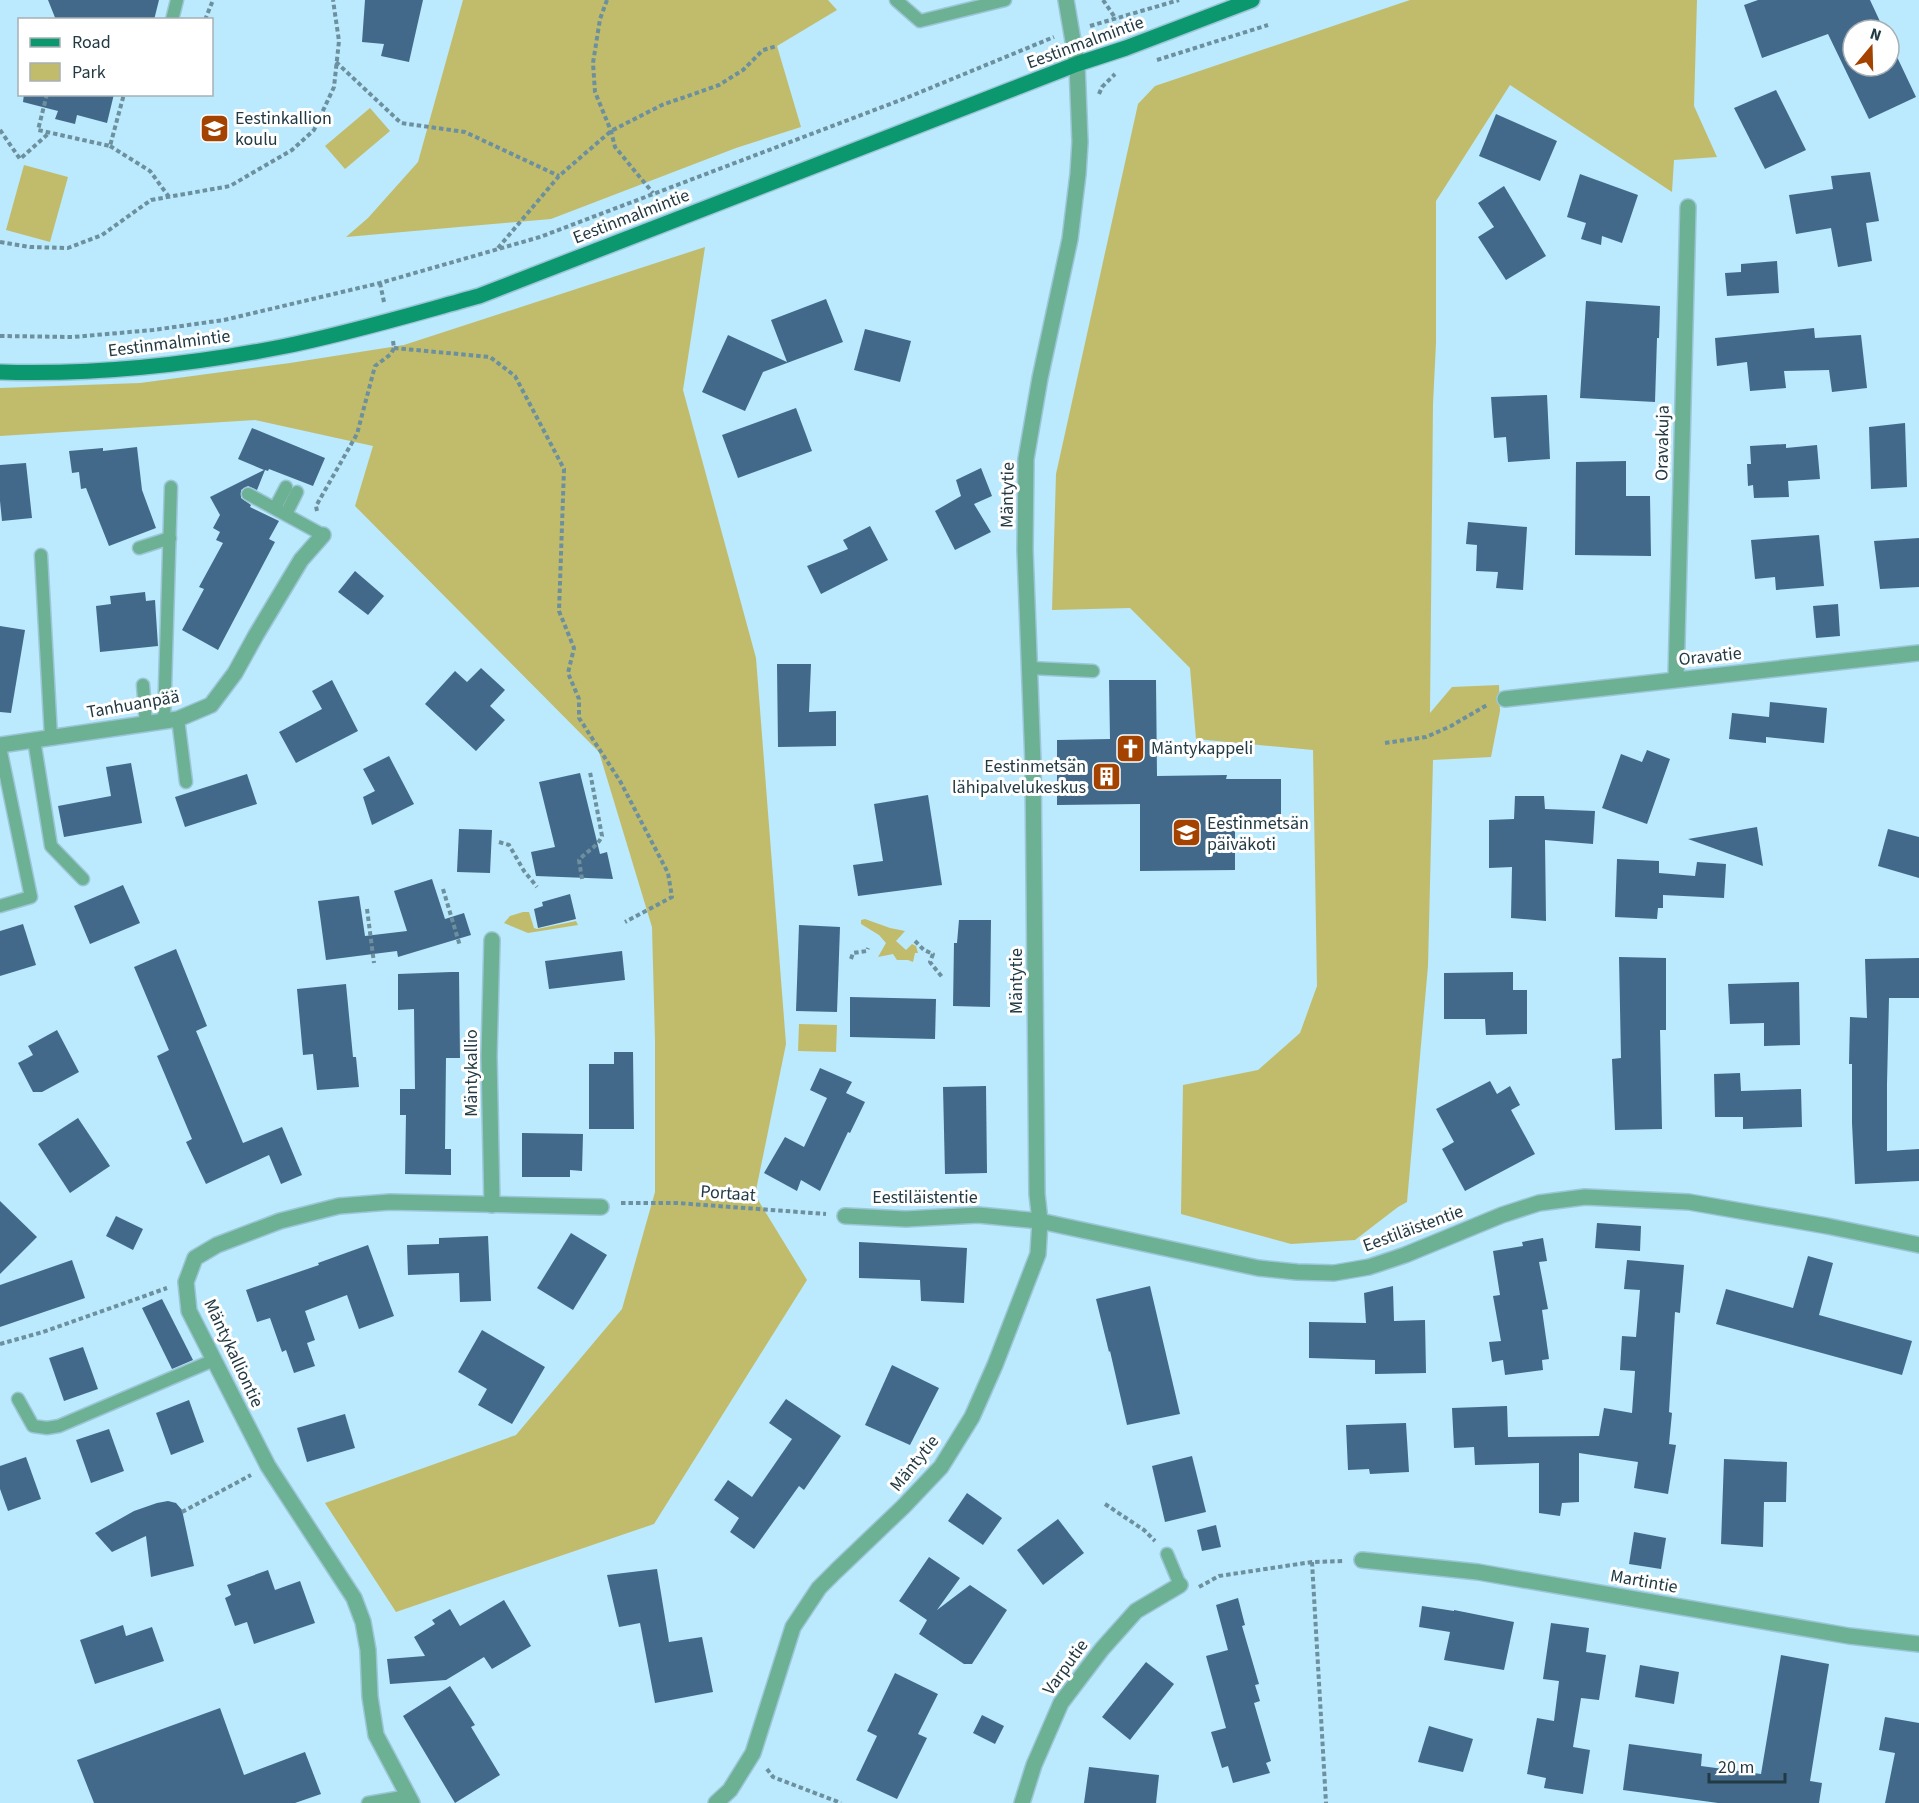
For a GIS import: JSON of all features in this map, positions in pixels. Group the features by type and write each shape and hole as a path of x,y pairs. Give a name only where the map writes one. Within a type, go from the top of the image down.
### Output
{"street":[{"name":"Mäntytie","path":"716,1803 730,1790 753,1753 793,1627 825,1583 941,1467 972,1417 995,1365 1038,1254 1040,1221 1037,1194 1033,763 1025,550 1026,459 1075,205 1080,142 1077,64 1066,0"},
{"name":"Eestinmalmintie","path":"0,372 66,373 174,364 281,347 479,296 1077,64 1252,0"},
{"name":"Oravakuja","path":"1676,679 1688,207"},
{"name":"Tanhuanpää","path":"0,746 146,725 171,720 211,705 236,673 301,560 323,535"},
{"name":"Oravatie","path":"1505,699 1919,652"},
{"name":"Mäntykallio","path":"492,940 489,1056 492,1205"},
{"name":"Eestiläistentie","path":"845,1216 906,1219 978,1215 1040,1221 1258,1268 1334,1273 1369,1267 1405,1255 1502,1215 1539,1203 1585,1197 1689,1202 1919,1245"},
{"name":"Mäntykalliontie","path":"410,1800 376,1735 370,1697 368,1650 354,1598 268,1466 189,1311 186,1281 190,1266 195,1258 217,1245 280,1221 339,1206 390,1202 601,1207"},
{"name":"Martintie","path":"1362,1560 1478,1572 1849,1636 1919,1644"},
{"name":"Varputie","path":"1022,1803 1034,1765 1061,1703 1102,1649 1136,1611 1186,1588"}],"lane":[{"path":"172,18 177,0"},
{"path":"896,0 920,21 1005,0"},
{"path":"171,487 171,720 186,782"},
{"path":"280,511 292,489"},
{"path":"248,494 323,535"},
{"path":"139,548 170,538"},
{"path":"41,555 51,737"},
{"path":"1030,668 1093,671"},
{"path":"143,685 146,725"},
{"path":"34,740 51,846 83,879"},
{"path":"0,746 30,897 0,906"},
{"path":"18,1399 33,1426 47,1428 59,1426 214,1360"},
{"path":"1167,1554 1186,1588"},
{"path":"368,1803 410,1800"}],"path":[{"path":"206,18 213,0"},
{"path":"0,242 30,247 68,248 102,235 152,200 230,186 292,150 315,130 334,87 339,41 333,0"},
{"path":"607,0 600,19 593,63 596,92 615,147 653,194"},
{"path":"1102,0 1116,19"},
{"path":"0,336 73,337 153,330 224,320 380,283 540,237 906,98 1070,31 1179,0"},
{"path":"1155,61 1268,25"},
{"path":"498,249 559,176 611,131 662,105 719,85 743,70 763,50 777,46"},
{"path":"336,63 401,123 465,132 559,176"},
{"path":"1098,96 1102,87 1115,74 1124,71"},
{"path":"46,96 38,130 110,146 150,171 169,197"},
{"path":"110,146 123,96"},
{"path":"0,130 20,159 50,133"},
{"path":"380,283 384,302"},
{"path":"323,535 316,506 357,434 375,366 391,354 394,348 393,341"},
{"path":"394,348 490,357 515,376 564,469 559,611 574,648 568,673 579,699 579,718 626,791 668,873 672,897 625,922"},
{"path":"1385,743 1426,737 1451,726 1477,709 1505,699"},
{"path":"582,879 579,860 598,844 602,836 590,772"},
{"path":"499,842 509,845 537,887"},
{"path":"443,888 460,946"},
{"path":"367,909 374,963"},
{"path":"915,940 924,950 933,954 930,962 942,977"},
{"path":"851,959 853,953 867,951 868,948"},
{"name":"Portaat","path":"619,1203 677,1203 845,1216"},
{"path":"0,1344 43,1332 186,1281"},
{"path":"182,1512 254,1473"},
{"path":"1105,1504 1144,1530 1167,1554"},
{"path":"1186,1588 1219,1576 1312,1562 1362,1560"},
{"path":"1312,1562 1326,1803"},
{"path":"761,1763 773,1777 842,1803"}],"green space":[{"path":"463,0 828,0 837,10 777,46 801,127 736,148 551,219 346,237 368,218 418,162"},
{"path":"1410,0 1697,0 1694,106 1717,157 1674,160 1672,192 1510,85 1436,201 1430,713 1452,687 1499,685 1500,711 1491,757 1433,760 1428,966 1407,1202 1355,1240 1291,1244 1181,1214 1183,1085 1258,1070 1300,1033 1317,986 1313,750 1196,739 1190,668 1130,608 1052,610 1056,474 1138,104 1155,86"},
{"path":"370,108 390,131 345,169 325,146"},
{"path":"24,165 68,177 50,242 6,230"},
{"path":"705,247 683,390 756,658 786,1044 755,1195 807,1280 654,1524 396,1612 325,1503 516,1435 622,1309 655,1192 652,927 599,752 355,506 373,446 255,420 0,436 0,388 140,383 404,345"},
{"path":"529,912 534,928 537,929 576,921 578,925 528,933 504,923 510,916"},
{"path":"865,919 905,931 896,941 906,950 912,944 916,946 918,953 915,953 913,962 897,960 893,954 878,957 886,943 879,935 861,924 861,920"},
{"path":"799,1024 837,1025 836,1052 798,1051"}],"building":[{"path":"48,0 159,0 154,18 55,18"},
{"path":"365,0 423,0 409,62 381,56 384,44 362,42"},
{"path":"1758,0 1870,0 1878,18 1841,18 1841,61 1828,34 1762,58 1744,5"},
{"path":"1901,65 1916,97 1869,119 1849,78 1901,78"},
{"path":"1776,90 1806,150 1765,169 1734,108"},
{"path":"24,96 114,96 107,123 77,115 75,124 55,119 58,111 23,102"},
{"path":"1496,114 1557,141 1540,181 1479,156"},
{"path":"1870,172 1879,221 1866,223 1872,261 1838,267 1831,228 1796,234 1789,195 1833,189 1831,176"},
{"path":"1580,174 1638,195 1622,243 1602,236 1601,245 1581,239 1586,223 1567,217"},
{"path":"1504,186 1546,256 1506,280 1478,237 1494,227 1478,203"},
{"path":"1777,261 1779,293 1727,296 1725,273 1741,272 1741,264"},
{"path":"826,299 843,342 763,372 745,411 702,392 728,335 787,362 771,320"},
{"path":"1586,301 1660,306 1655,402 1580,398"},
{"path":"1814,328 1815,338 1861,335 1867,388 1832,392 1829,370 1784,371 1786,388 1750,391 1747,362 1717,366 1715,338"},
{"path":"865,329 911,341 900,382 854,370"},
{"path":"1547,395 1550,459 1508,462 1506,437 1494,438 1491,397"},
{"path":"796,408 812,451 738,478 722,435"},
{"path":"1905,423 1907,487 1871,489 1869,427"},
{"path":"252,428 325,458 313,486 269,469 265,470 257,490 248,486 241,490 241,498 251,505 250,507 279,521 269,539 275,542 218,650 182,630 204,589 199,587 223,543 216,540 220,532 213,528 220,515 210,497 264,470 238,459"},
{"path":"1786,444 1786,448 1817,445 1820,479 1788,481 1789,497 1754,498 1753,485 1748,486 1747,464 1751,464 1750,446"},
{"path":"137,447 142,490 156,528 109,546 86,488 81,489 79,472 72,473 69,451 103,448 103,451"},
{"path":"1626,461 1626,496 1650,496 1651,556 1575,555 1576,462"},
{"path":"26,463 32,518 2,521 0,465"},
{"path":"981,468 992,496 974,504 991,532 955,550 935,511 961,496 956,480"},
{"path":"1468,522 1527,527 1523,590 1496,588 1498,572 1476,571 1477,545 1466,544"},
{"path":"870,526 888,560 821,594 807,566 848,549 843,540"},
{"path":"1819,535 1824,586 1776,590 1775,577 1755,579 1751,540"},
{"path":"1919,538 1919,587 1880,589 1874,541"},
{"path":"355,571 384,596 368,615 338,592"},
{"path":"145,592 146,601 155,600 158,646 100,652 96,606 111,604 110,596"},
{"path":"1838,604 1840,636 1816,638 1813,606"},
{"path":"0,626 25,630 11,713 0,712"},
{"path":"777,664 811,664 809,712 836,711 836,746 778,747"},
{"path":"481,668 505,690 490,706 505,720 476,751 425,704 455,671 467,682"},
{"path":"332,680 358,731 296,763 279,732 322,709 312,691"},
{"name":"Eestinmetsän lähipalvelukeskus","path":"1109,680 1156,680 1157,776 1227,775 1226,779 1281,779 1281,828 1235,828 1235,870 1140,871 1140,804 1057,805 1057,740 1110,739"},
{"path":"1770,702 1827,708 1824,743 1766,737 1766,743 1729,739 1732,713 1769,717"},
{"path":"1647,750 1670,759 1647,824 1602,808 1621,754 1642,762"},
{"path":"389,756 414,804 372,825 363,797 375,791 363,769"},
{"path":"131,763 142,823 64,837 58,806 111,796 106,767"},
{"path":"580,773 600,854 607,852 613,879 536,876 531,852 555,847 539,782"},
{"path":"247,774 257,804 185,827 175,797"},
{"path":"928,795 942,885 858,896 853,865 883,861 874,804"},
{"path":"1515,796 1544,796 1545,809 1595,811 1593,844 1545,840 1546,921 1511,918 1512,867 1489,868 1489,820 1514,819"},
{"path":"1757,827 1763,866 1688,839"},
{"path":"459,829 492,830 490,873 457,872"},
{"path":"1888,829 1919,837 1919,878 1878,866"},
{"path":"1617,859 1659,861 1659,873 1695,876 1697,862 1726,864 1724,898 1663,895 1663,908 1658,908 1657,919 1615,917"},
{"path":"432,879 445,919 464,913 471,935 398,957 397,951 326,960 318,901 359,896 365,936 407,931 394,891"},
{"path":"123,885 140,923 90,944 74,906"},
{"path":"570,894 576,919 538,928 534,909 543,906 542,902"},
{"path":"959,920 991,920 990,1007 953,1006 954,943 957,943"},
{"path":"23,924 36,965 0,976 0,931"},
{"path":"799,925 840,927 837,1012 796,1011"},
{"path":"176,949 207,1026 196,1031 243,1143 282,1127 302,1175 281,1184 269,1155 206,1184 186,1142 192,1139 157,1056 169,1050 134,967"},
{"path":"622,951 625,980 549,989 545,961"},
{"path":"1619,957 1666,958 1666,1030 1660,1030 1662,1129 1615,1130 1612,1059 1621,1058"},
{"path":"1919,958 1919,998 1889,998 1887,1151 1919,1149 1919,1181 1855,1184 1852,1064 1849,1064 1850,1017 1867,1018 1865,959"},
{"path":"459,972 460,1058 446,1058 445,1149 451,1149 451,1175 405,1174 406,1115 400,1115 400,1089 415,1089 414,1009 398,1010 398,974"},
{"path":"1513,972 1513,990 1527,990 1527,1034 1486,1035 1485,1019 1444,1019 1444,973"},
{"path":"1799,982 1800,1045 1764,1046 1764,1023 1730,1024 1728,984"},
{"path":"346,984 353,1057 356,1057 359,1087 317,1090 313,1054 303,1055 297,989"},
{"path":"850,997 936,999 935,1039 850,1037"},
{"path":"57,1030 79,1072 42,1092 33,1092 18,1063 33,1055 28,1046"},
{"path":"614,1052 633,1052 634,1129 589,1129 589,1064 614,1064"},
{"path":"820,1068 852,1082 846,1093 865,1102 820,1191 801,1180 797,1191 764,1173 785,1137 804,1147 827,1098 810,1090"},
{"path":"1740,1073 1741,1091 1801,1089 1802,1127 1743,1129 1743,1117 1715,1117 1714,1074"},
{"path":"1490,1081 1497,1094 1510,1086 1520,1105 1511,1110 1535,1154 1465,1191 1442,1149 1454,1142 1436,1109"},
{"path":"986,1086 987,1173 945,1174 943,1087"},
{"path":"78,1118 110,1166 70,1193 38,1144"},
{"path":"522,1133 583,1134 582,1171 570,1170 570,1177 522,1177"},
{"path":"0,1201 37,1237 0,1274"},
{"path":"116,1216 143,1229 133,1250 106,1236"},
{"path":"1597,1223 1641,1226 1640,1251 1595,1248"},
{"path":"571,1233 607,1255 573,1310 537,1288"},
{"path":"488,1236 491,1301 460,1302 459,1273 408,1275 407,1245 439,1244 439,1238"},
{"path":"1543,1238 1547,1261 1539,1262 1548,1309 1542,1310 1549,1359 1542,1360 1543,1370 1505,1375 1503,1360 1492,1362 1489,1342 1501,1341 1493,1296 1500,1295 1493,1251 1523,1246 1522,1242"},
{"path":"859,1242 967,1248 964,1303 921,1301 920,1280 859,1278"},
{"path":"368,1245 394,1316 359,1329 347,1295 305,1311 315,1340 307,1343 315,1366 294,1373 286,1350 282,1352 270,1318 257,1322 246,1290 319,1265 318,1263"},
{"path":"1808,1256 1833,1263 1819,1315 1912,1341 1902,1375 1716,1324 1726,1289 1793,1308"},
{"path":"72,1260 85,1298 0,1327 0,1285"},
{"path":"1627,1260 1684,1265 1680,1313 1675,1312 1669,1444 1676,1445 1668,1494 1634,1488 1638,1462 1579,1453 1579,1502 1562,1503 1560,1516 1539,1513 1539,1463 1475,1465 1474,1447 1454,1448 1452,1408 1507,1406 1508,1437 1599,1436 1604,1408 1632,1413 1635,1371 1620,1370 1622,1336 1636,1337 1640,1290 1624,1289"},
{"path":"1150,1286 1180,1414 1127,1425 1096,1299"},
{"path":"1393,1286 1394,1321 1425,1320 1426,1373 1375,1374 1375,1360 1309,1358 1309,1322 1366,1323 1364,1293"},
{"path":"162,1299 193,1360 172,1369 142,1308"},
{"path":"482,1330 545,1367 512,1424 478,1405 487,1389 458,1372"},
{"path":"83,1347 98,1389 64,1401 49,1358"},
{"path":"892,1365 939,1388 910,1445 865,1425"},
{"path":"786,1399 841,1436 804,1490 799,1486 754,1549 730,1532 739,1518 714,1500 728,1480 752,1497 792,1439 769,1423"},
{"path":"189,1400 204,1442 171,1455 156,1413"},
{"path":"345,1414 355,1448 307,1462 297,1428"},
{"path":"1406,1423 1409,1472 1370,1474 1369,1469 1348,1470 1346,1425"},
{"path":"109,1429 124,1471 91,1483 76,1440"},
{"path":"1192,1456 1206,1512 1165,1522 1152,1466"},
{"path":"26,1457 41,1499 8,1511 0,1489 0,1466"},
{"path":"1724,1459 1787,1462 1786,1502 1764,1502 1763,1547 1721,1544"},
{"path":"967,1493 1002,1518 983,1545 948,1521"},
{"path":"168,1501 176,1503 182,1510 194,1566 151,1577 146,1536 112,1552 95,1533 134,1511"},
{"path":"1058,1519 1084,1553 1043,1585 1017,1550"},
{"path":"1216,1525 1221,1547 1202,1551 1197,1530"},
{"path":"1634,1532 1666,1538 1661,1569 1629,1564"},
{"path":"929,1557 960,1578 937,1610 970,1585 1007,1610 972,1664 964,1664 919,1634 927,1620 899,1601"},
{"path":"657,1569 669,1642 702,1637 713,1692 655,1703 640,1623 619,1627 607,1575"},
{"path":"268,1570 275,1590 300,1581 315,1623 254,1644 247,1622 235,1626 225,1598 231,1595 227,1585"},
{"path":"1238,1598 1245,1625 1242,1626 1259,1684 1255,1685 1260,1701 1254,1703 1271,1761 1266,1763 1270,1773 1233,1783 1228,1766 1222,1768 1211,1732 1226,1728 1206,1656 1228,1650 1216,1605"},
{"path":"504,1600 531,1646 492,1669 484,1657 446,1680 390,1684 387,1659 425,1656 414,1637 435,1624 432,1620 450,1609 460,1626"},
{"path":"1422,1606 1514,1622 1504,1670 1444,1660 1450,1632 1419,1627"},
{"path":"1551,1623 1589,1628 1586,1652 1606,1655 1599,1700 1581,1698 1573,1747 1590,1750 1583,1794 1544,1788 1546,1778 1527,1774 1537,1718 1554,1721 1559,1681 1543,1679"},
{"path":"123,1625 126,1636 152,1627 164,1661 95,1684 80,1640"},
{"path":"1781,1655 1829,1664 1810,1781 1822,1783 1819,1803 1718,1803 1623,1790 1629,1744 1702,1754 1701,1766 1761,1774"},
{"path":"1146,1662 1174,1684 1130,1740 1102,1717"},
{"path":"1640,1665 1679,1672 1674,1704 1635,1697"},
{"path":"895,1673 938,1694 918,1734 927,1738 897,1799 856,1780 877,1736 867,1731"},
{"path":"450,1686 475,1725 471,1727 500,1775 455,1803 403,1716"},
{"path":"220,1708 244,1775 305,1752 321,1794 295,1803 94,1803 77,1760"},
{"path":"982,1715 1004,1726 995,1744 973,1733"},
{"path":"1885,1717 1919,1723 1919,1803 1885,1803 1895,1753 1879,1750"},
{"path":"1429,1726 1473,1739 1463,1772 1418,1762"},
{"path":"1089,1767 1159,1775 1156,1803 1084,1803"}],"place":[{"name":"Eestinkallion koulu","path":"214,128"},
{"name":"Mäntykappeli","path":"1130,748"},
{"name":"Eestinmetsän lähipalvelukeskus","path":"1107,776"},
{"name":"Eestinmetsän päiväkoti","path":"1186,833"}]}
